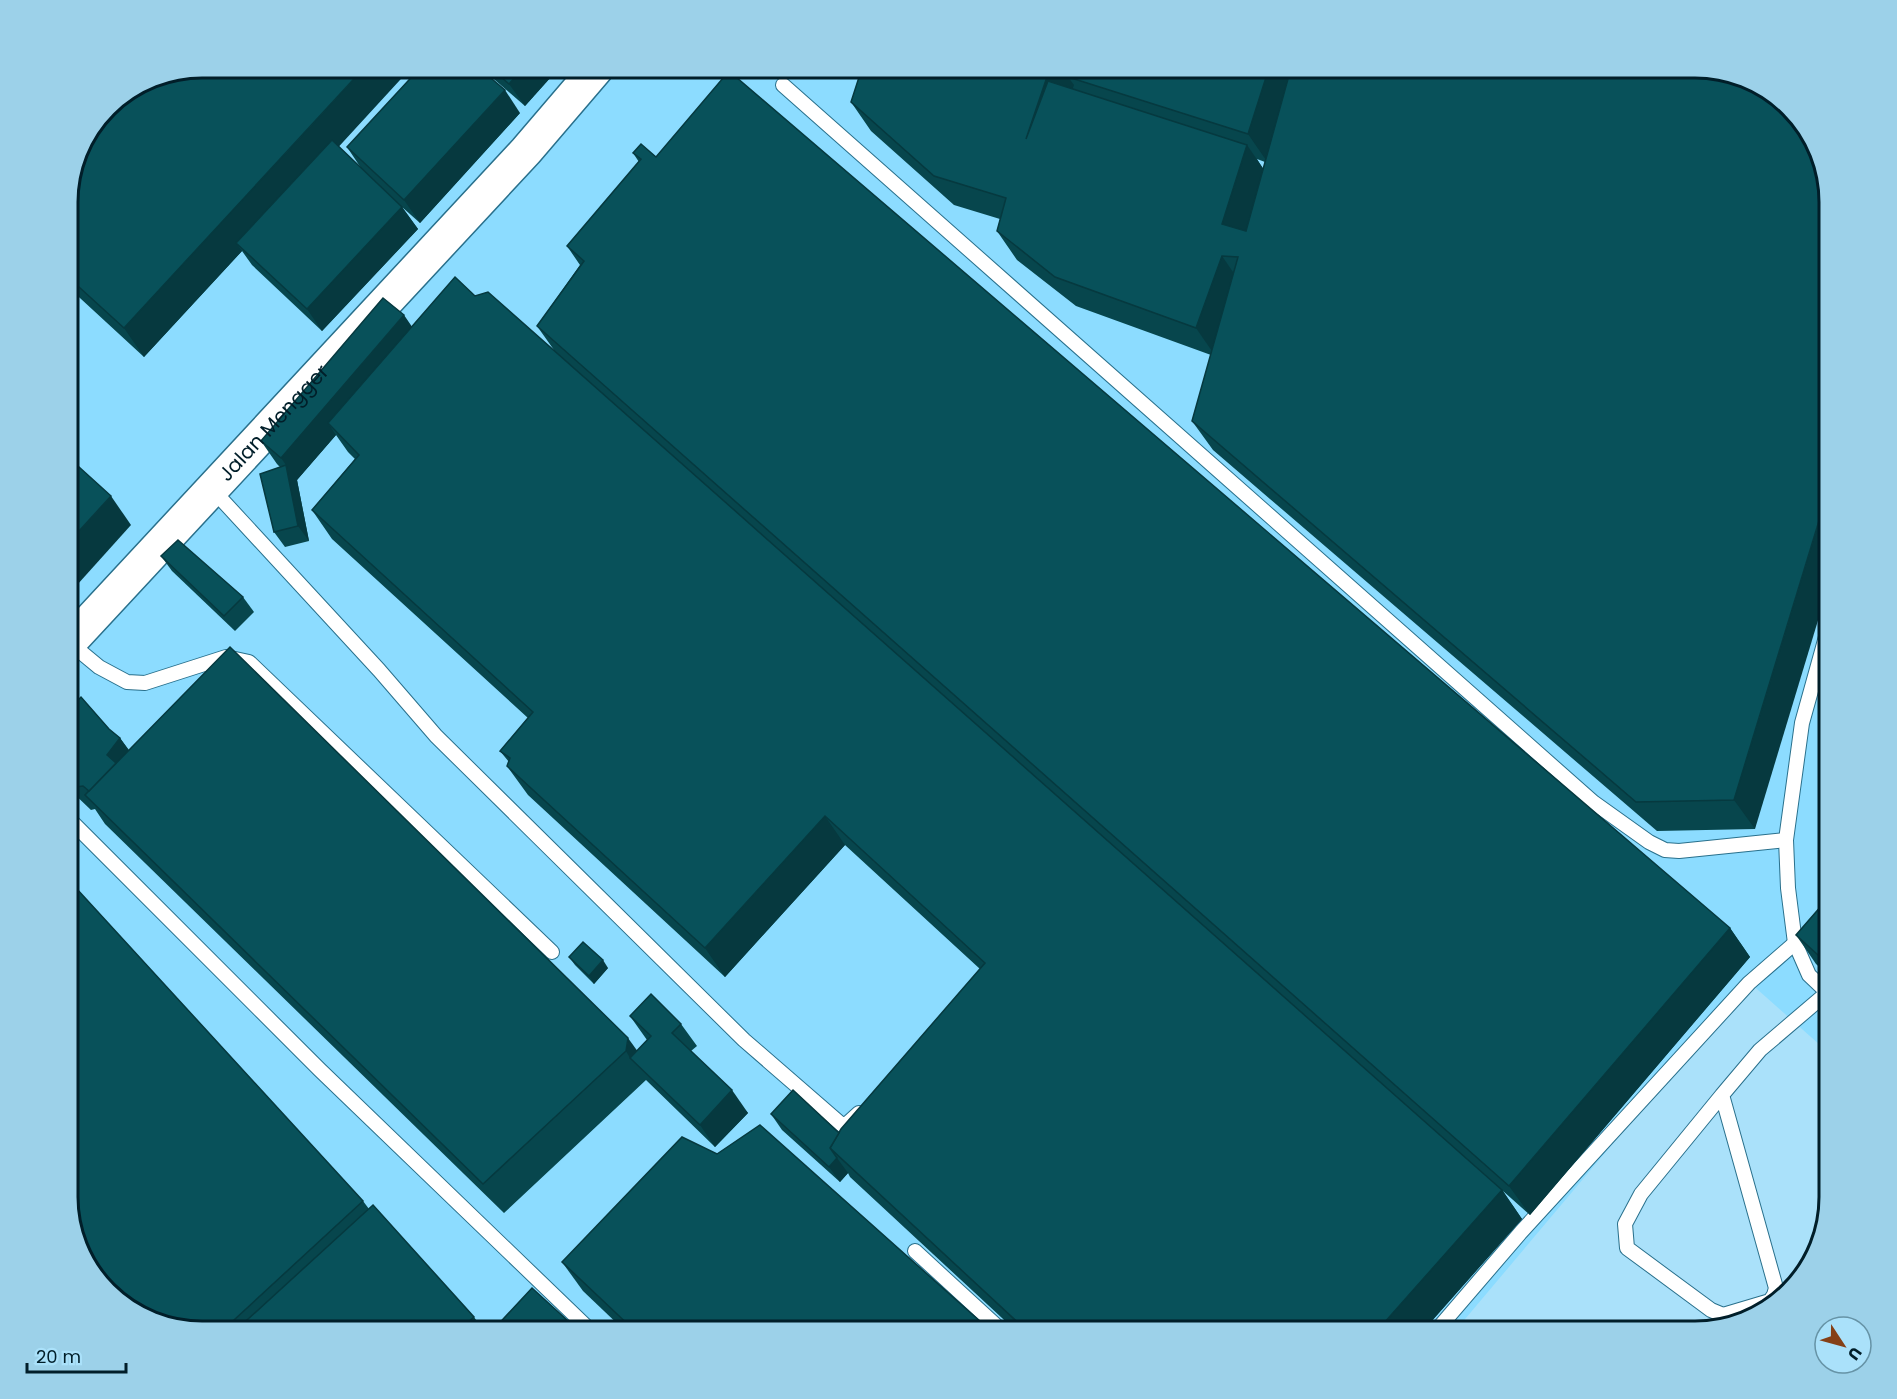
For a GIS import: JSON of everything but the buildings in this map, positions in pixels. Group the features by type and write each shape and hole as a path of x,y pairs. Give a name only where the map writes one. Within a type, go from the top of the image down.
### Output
{"street":[{"name":"Jalan Mengger","path":"78,633 526,151 588,78"}],"lane":[{"path":"783,85 1593,802 1665,850 1679,851 1786,840"},
{"path":"211,489 356,645 436,736 744,1040 842,1125 848,1123 871,1101"},
{"path":"78,650 99,667 126,682 145,683 226,657 249,662 552,952"},
{"path":"1819,664 1802,723 1786,840 1788,888 1795,943 1809,975 1819,984"},
{"path":"78,828 551,1302 576,1321"},
{"path":"1445,1321 1521,1232 1749,983 1795,943"},
{"path":"1754,1306 1723,1315 1711,1311 1627,1248 1625,1224 1641,1194 1760,1050 1819,1001"},
{"path":"1722,1095 1775,1291"},
{"path":"915,1251 990,1321"}],"shaded area":[{"path":"194,78 1695,78 1719,80 1742,87 1770,104 1789,121 1816,176 1818,186 1819,1044 1749,982 1463,1321 194,1321 178,1319 147,1308 114,1285 99,1266 87,1244 78,1205 78,194 87,155 101,131 184,79"}]}
